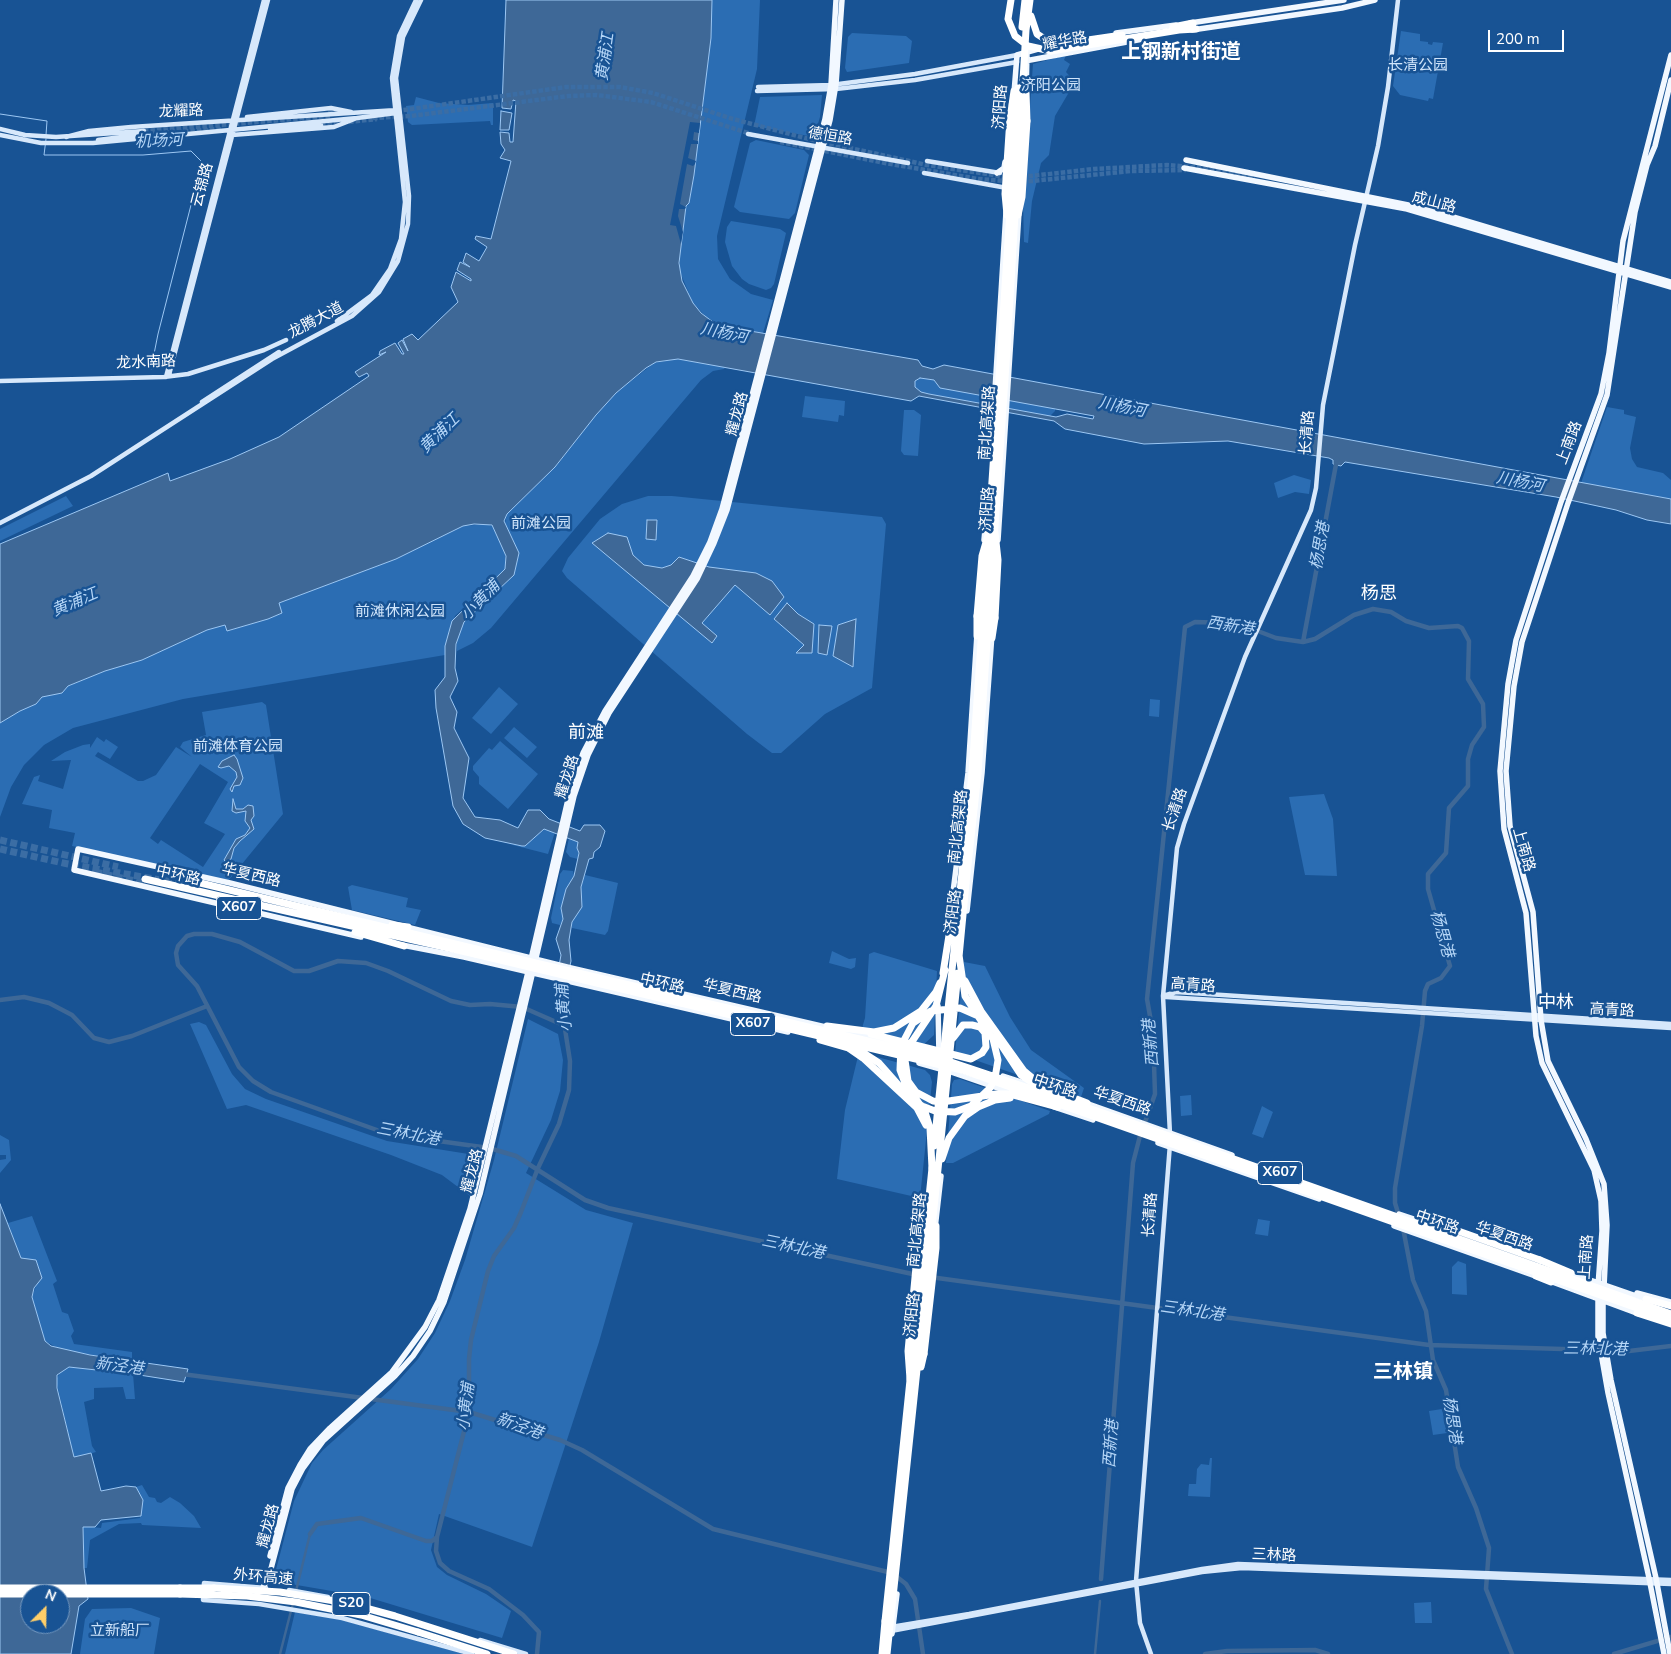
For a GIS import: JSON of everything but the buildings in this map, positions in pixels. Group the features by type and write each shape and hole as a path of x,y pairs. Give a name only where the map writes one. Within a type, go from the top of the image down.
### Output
{"highway":[{"path":"1011,0 1008,19 1015,36 1028,46 1038,50 1056,51 1123,37"},
{"name":"南北高架路","path":"884,1653 913,1379 937,1179 978,773 1025,0"},
{"path":"1030,0 1034,30 1050,44 1064,45 1195,26"},
{"name":"南北高架路","path":"1012,227 1030,0"},
{"path":"1012,227 1005,194 1010,118 1014,91"},
{"path":"1012,227 1022,197 1027,121 1026,92"},
{"path":"977,636 976,616 982,556 992,532"},
{"path":"992,532 998,560 992,638"},
{"name":"南北高架路","path":"913,1379 932,1168 972,773 992,532"},
{"name":"中环路","path":"145,881 413,938 335,926 145,881"},
{"path":"961,882 954,907 936,1006 909,1046 905,1060 908,1081 916,1092 933,1101 951,1102 996,1094 1029,1098 1085,1112"},
{"name":"中环路","path":"413,938 342,918 193,884 432,943 962,1070 1358,1209 1671,1323"},
{"path":"342,918 408,927"},
{"path":"335,926 404,946"},
{"name":"中环路","path":"432,943 786,1020 936,1057 1124,1120 1390,1213 1671,1314"},
{"path":"749,1018 862,1052 879,1063 910,1098 922,1106 936,1111 955,1112 972,1106 990,1088 995,1078 998,1060 993,1039 965,996 959,955"},
{"path":"961,968 968,990 981,1011 1024,1071 1042,1086"},
{"path":"855,1031 874,1032 894,1028 912,1018 924,1008 936,992 944,970"},
{"path":"932,1168 930,1137 925,1112 905,1083 900,1070 899,1060 906,1032 913,1023 931,1011 960,1008 982,1019 996,1036 1015,1069 1030,1080 1124,1120"},
{"path":"786,1020 855,1031 971,1059 982,1053 986,1047 987,1038 980,1027 963,1025 953,1036 950,1048"},
{"path":"840,1045 863,1058 917,1108 930,1137"},
{"path":"937,1179 949,1138 964,1116 978,1107 995,1100 1029,1098"},
{"path":"1358,1209 1416,1233 1551,1282"},
{"path":"1390,1213 1447,1227 1572,1273"},
{"path":"913,1379 924,1354 936,1248 936,1226"},
{"path":"913,1379 908,1351 921,1243"},
{"path":"1646,1300 1671,1306"},
{"path":"1637,1313 1671,1323"},
{"name":"外环高速","path":"0,1588 214,1588 297,1594 379,1611 521,1654"},
{"path":"0,1594 20,1594"},
{"name":"外环高速","path":"70,1594 213,1594 296,1602 377,1620 487,1654"}],"main road":[{"name":"云锦路","path":"167,376 235,132 235,120 266,0"},
{"name":"龙腾大道","path":"398,112 392,78 396,46 403,24 416,0"},
{"name":"龙腾大道","path":"0,521 90,474 270,357 345,317 367,300 383,280 395,259 402,235 405,207 396,78 400,46 409,20 421,0"},
{"name":"耀龙路","path":"833,87 836,0"},
{"name":"耀龙路","path":"263,1587 268,1580 291,1492 297,1478 323,1442 380,1387 408,1353 439,1300 468,1218 491,1140 562,837 573,781 594,730 664,625 703,562 722,509 820,148 833,87 842,0"},
{"name":"耀华路","path":"758,89 833,87 915,80 1028,61 1195,26 1344,0"},
{"name":"耀华路","path":"833,87 1017,55 1121,32 1195,26 1342,8 1375,0"},
{"name":"长清路","path":"1151,1654 1140,1623 1136,1583 1170,1147 1162,996 1179,840 1242,664 1304,528 1316,488 1323,405 1386,104 1398,0"},
{"name":"济阳路","path":"884,1653 893,1629 900,1568 982,773 1015,284 1027,52"},
{"name":"济阳路","path":"921,1243 939,1055 939,996 958,862 968,772 1017,55"},
{"name":"上南路","path":"1572,481 1601,394 1609,353 1618,269 1628,216 1671,55"},
{"name":"上南路","path":"1670,1654 1618,1444 1604,1356 1600,1300 1602,1232 1598,1186 1594,1170 1542,1063 1526,913 1504,829 1500,771 1508,684 1516,640 1564,502 1607,395 1635,212 1647,165 1655,146 1671,80"},
{"path":"997,173 1002,171 1005,165 1008,118 1014,91"},
{"path":"247,118 328,112"},
{"name":"龙耀路","path":"0,129 46,137 66,137 89,131 114,128 247,118 398,112"},
{"name":"龙耀路","path":"0,135 45,144 60,144 235,132 398,112"},
{"path":"235,132 321,125"},
{"path":"60,144 144,132 66,137"},
{"name":"德恒路","path":"748,134 908,164"},
{"name":"成山路","path":"1186,160 1367,198 1436,216 1618,269 1671,287"},
{"path":"927,161 1008,174 1021,183"},
{"name":"成山路","path":"1184,168 1312,193 1367,198"},
{"path":"924,173 1008,188 1021,183"},
{"path":"1312,193 1288,185 1322,188"},
{"name":"成山路","path":"1626,272 1671,282"},
{"name":"龙水南路","path":"0,381 167,376 198,372 264,350 286,340"},
{"name":"华夏西路","path":"1637,1313 1135,1134 938,1068 530,972 404,946 74,870 78,850 230,883 571,968 939,1055 1140,1121 1390,1213 1417,1220 1646,1300"},
{"name":"高青路","path":"1162,996 1671,1026"},
{"name":"济阳路","path":"884,1653 881,1631 917,1268"},
{"path":"1615,1288 1671,1306"},
{"name":"华夏西路","path":"1600,1300 1629,1307 1671,1323"},
{"name":"三林路","path":"881,1631 1136,1583 1202,1572 1242,1568 1671,1580"},
{"name":"三林路","path":"1653,1580 1671,1584"},
{"path":"472,1654 342,1618 286,1608 203,1600 204,1583 290,1590 346,1601 417,1620 521,1654"},
{"name":"上南路","path":"1664,1654 1666,1644"}],"green space":[{"path":"712,0 760,0 757,69 717,236 718,259 730,279 751,294 773,300 763,333 727,327 707,318 693,303 680,272 686,206 689,203 694,175 711,38"},
{"name":"长清公园","path":"1401,31 1420,34 1420,41 1428,42 1428,44 1432,45 1433,42 1443,43 1433,99 1429,98 1428,101 1400,95 1393,86"},
{"path":"852,33 906,36 912,41 909,63 847,72 845,68 848,37"},
{"name":"济阳公园","path":"1066,55 1064,60 1070,64 1066,72 1075,82 1055,116 1049,155 1041,163 1032,201 1028,243 1024,242 1023,203 1033,64"},
{"path":"822,95 820,117 814,137 754,126 760,97"},
{"path":"416,97 439,103 468,105 493,103 493,125 491,125 490,121 412,125 408,122 406,106 414,105"},
{"path":"756,140 804,150 809,155 795,213 789,219 740,212 734,207 750,143"},
{"path":"731,221 780,229 786,233 774,284 771,288 766,290 749,284 742,279 732,266 725,242 727,227"},
{"name":"前滩公园","path":"677,359 725,367 724,369 713,371 701,380 491,628 473,643 457,651 457,637 464,622 514,575 519,553 505,523 507,514 558,464 597,413 617,392 654,363"},
{"path":"920,378 934,380 940,386 1055,408 1055,411 1050,416 929,394 921,392 915,387 915,381"},
{"path":"805,396 845,401 844,416 839,415 838,422 802,417"},
{"path":"1607,407 1624,410 1624,414 1636,417 1630,448 1632,459 1637,467 1663,473 1671,480 1671,499 1581,483"},
{"path":"904,410 914,410 921,415 918,456 904,455 901,451"},
{"path":"1294,475 1311,480 1309,494 1295,492 1278,498 1274,483"},
{"path":"66,496 73,506 0,541 0,529"},
{"path":"648,496 672,496 882,517 886,524 872,688 825,714 781,753 772,753 747,734 567,578 562,571 568,558 600,519 622,504"},
{"name":"前滩休闲公园","path":"487,524 494,527 505,551 505,569 455,616 445,646 445,655 183,699 73,728 44,745 24,765 11,787 0,817 0,723 36,704 40,692 69,686 105,671 142,660 207,630 225,625 228,631 268,619 282,613 279,603 396,559 463,526"},
{"path":"499,687 518,704 491,734 472,718"},
{"path":"1150,699 1160,700 1159,717 1149,716"},
{"name":"前滩体育公园","path":"262,702 266,705 283,814 228,881 72,846 75,833 49,828 52,810 22,804 34,777 40,775 38,781 63,789 71,760 51,761 65,752 83,745 90,744 90,748 97,737 104,742 106,739 118,747 110,759 98,752 95,756 138,781 143,781 156,775 176,747 192,757 180,747 183,742 206,735 202,712","holes":["200,764 228,782 204,823 225,834 203,867 161,840 158,844 150,838"]},
{"path":"514,727 537,747 527,758 504,738"},
{"path":"500,741 538,774 508,809 479,784 479,777 473,770 473,766 489,748 492,750"},
{"path":"1324,794 1333,819 1337,876 1305,875 1289,797"},
{"path":"545,829 555,832 548,854 509,844 522,846"},
{"path":"569,838 578,842 578,859 570,857 566,852"},
{"path":"563,870 573,871 574,876 566,889 561,908 563,919 560,925 552,923 551,918 560,874"},
{"path":"585,875 618,883 608,931 605,935 572,928 572,922 582,907 581,887"},
{"path":"352,885 408,898 406,907 421,910 415,925 352,910 348,887"},
{"path":"832,951 849,959 856,958 855,967 851,969 829,963"},
{"path":"874,952 937,971 934,1035 920,1048 860,1035 865,1018 869,954"},
{"path":"964,962 985,966 1010,1017 1031,1050 1084,1088 1081,1097 955,1053"},
{"path":"528,1019 558,1034 563,1060 560,1091 551,1120 526,1173 586,1210 633,1223 599,1342 532,1547 439,1514 431,1550 437,1567 447,1575 486,1594 511,1611 502,1638 367,1597 273,1581 294,1501 312,1463 323,1450 391,1389 418,1359 435,1333 450,1301 465,1260 494,1160"},
{"path":"199,1022 206,1025 232,1074 245,1089 266,1099 387,1141 481,1156 470,1196 442,1175 391,1155 246,1105 227,1109 190,1024"},
{"path":"859,1052 925,1070 930,1075 932,1082 920,1198 837,1179 845,1110"},
{"path":"960,1079 1050,1111 1049,1114 953,1163 946,1163 952,1084 954,1080"},
{"path":"1191,1095 1192,1115 1181,1116 1180,1096"},
{"path":"1262,1106 1273,1112 1263,1138 1252,1134"},
{"path":"0,1135 9,1140 11,1160 0,1173 0,1160 6,1159 6,1155 0,1155"},
{"path":"32,1216 57,1281 53,1284 62,1312 68,1314 74,1331 71,1336 74,1344 132,1352 132,1361 61,1350 45,1341 32,1297 37,1283 21,1259 8,1223"},
{"path":"1258,1219 1270,1221 1268,1236 1255,1234"},
{"path":"1458,1261 1466,1264 1467,1295 1452,1294 1452,1267"},
{"path":"69,1367 133,1374 135,1399 126,1399 123,1387 94,1388 94,1399 84,1402 92,1446 96,1452 74,1458 56,1380 61,1371"},
{"path":"1442,1409 1447,1433 1433,1435 1429,1411"},
{"path":"1210,1458 1212,1458 1210,1497 1188,1496 1189,1484 1196,1484 1197,1469 1201,1464 1209,1465"},
{"path":"142,1485 149,1497 155,1498 157,1502 161,1503 170,1497 180,1503 194,1516 201,1528 142,1525 141,1523 119,1524 90,1540 87,1568 84,1568 83,1526 101,1528 102,1523 140,1518 143,1500 136,1487"},
{"path":"1431,1602 1432,1623 1415,1623 1414,1603"},
{"name":"立新船厂","path":"131,1608 160,1618 154,1654 80,1654 85,1619 92,1609"},
{"path":"295,1612 342,1620 464,1654 285,1654"}],"water":[{"path":"506,0 712,0 711,38 694,175 689,203 686,206 679,263 682,281 693,303 701,313 713,322 727,327 918,360 922,366 933,369 944,365 1671,499 1671,524 1647,520 1616,510 1556,497 1345,462 1341,466 1333,464 1333,460 1329,458 1228,441 1144,444 1065,429 1054,421 919,396 911,401 678,359 656,362 616,393 555,467 507,514 504,521 519,553 514,575 464,622 456,644 455,668 458,681 450,697 457,712 454,728 469,758 463,798 475,817 500,820 518,828 528,810 540,810 549,819 580,831 584,825 600,825 605,831 600,847 594,852 593,858 589,859 581,887 582,907 572,922 569,940 571,961 564,992 565,1008 562,1014 555,988 561,955 556,939 563,919 561,908 566,889 574,876 579,853 577,848 578,842 544,829 525,846 522,846 485,838 463,824 453,806 436,708 435,690 445,677 445,646 452,621 505,569 506,556 492,525 474,524 463,526 396,559 279,603 282,613 268,619 227,631 225,625 207,630 142,660 105,671 68,686 62,693 42,697 36,704 0,723 0,544 168,473 170,481 230,459 279,437 369,376 367,373 359,377 355,372 386,352 379,355 380,351 395,343 402,354 404,354 398,343 402,340 408,351 403,339 412,334 418,340 458,302 451,287 456,272 471,281 471,279 457,270 460,262 470,267 463,262 466,253 479,261 487,247 475,239 476,236 491,239 511,161 500,158 505,150 501,144 500,132 509,133 510,142 513,142 516,101 513,100 511,109 502,108","holes":["920,378 934,380 940,388 1094,416 1093,419 1067,414 1056,417 929,394 921,392 915,387 915,381"]},
{"path":"501,111 512,113 509,130 500,130"},
{"path":"647,520 657,520 656,540 646,539"},
{"path":"608,533 627,537 633,555 644,565 662,568 671,565 679,557 709,567 756,573 772,581 784,597 770,615 735,585 702,623 717,636 712,643 592,543"},
{"path":"787,603 798,614 814,624 812,653 796,653 804,645 774,619"},
{"path":"856,619 853,667 833,656 838,625"},
{"path":"819,625 832,626 827,655 818,653"},
{"path":"234,755 243,778 240,785 234,786 232,792 230,789 237,777 236,772 229,766 218,767 222,761"},
{"path":"233,799 236,809 243,809 248,805 253,806 254,816 251,820 254,829 234,848 231,859 226,862 224,860 236,839 245,835 250,828 245,821 246,811 236,813 232,811"},
{"path":"0,1204 21,1258 36,1260 42,1278 34,1288 32,1297 45,1341 51,1346 90,1355 188,1369 184,1382 69,1367 57,1375 57,1388 74,1457 91,1453 101,1491 126,1486 136,1487 143,1500 141,1516 101,1520 95,1527 83,1527 84,1568 88,1599 79,1606 71,1654 0,1654"}],"pier":[{"path":"690,122 700,123 699,133 694,132 693,140 698,141 698,144 691,144 688,158 696,161 693,166 687,164 680,204 686,207 685,209 679,209 678,216 683,232 681,244 676,226 670,225"}],"waterway":[{"name":"机场河","path":"0,114 47,121 46,135"},
{"name":"机场河","path":"46,139 44,155 143,155 191,151 202,162 158,334 151,369"},
{"name":"机场河","path":"151,366 160,366"},
{"name":"杨思港","path":"1303,642 1337,459"},
{"name":"杨思港","path":"1144,1125 1155,1094 1153,1033 1147,999 1185,627 1195,622 1229,623 1250,628 1276,638 1303,642 1315,639 1354,615 1373,609 1391,612 1406,621 1429,628 1458,626 1462,628 1469,641 1468,679 1483,704 1484,727 1472,745 1468,759 1468,786 1449,808 1446,853 1428,874 1428,889 1450,966 1441,978 1428,984 1425,991 1422,1026 1395,1188 1395,1203 1399,1216"},
{"name":"三林北港","path":"563,1025 522,1007 490,1004 470,1005 451,1001 388,971 366,963 338,961 309,971 294,971 240,942 212,934 187,936 178,946 176,953 178,965 197,986 239,1067 253,1081 271,1092 388,1134 489,1148 516,1156 585,1200 608,1208 917,1275"},
{"name":"三林北港","path":"0,1000 24,997 49,1003 72,1015 94,1038 109,1042 132,1036 207,1006"},
{"name":"小黄浦","path":"537,1654 539,1632 523,1615 489,1589 449,1571 440,1563 436,1551 437,1537 469,1412 471,1340 488,1271 494,1256 514,1228 538,1168 559,1124 569,1090 570,1061 562,1010"},
{"name":"西新港","path":"1101,1579 1133,1163 1141,1132"},
{"name":"杨思港","path":"1403,1228 1413,1280 1426,1311 1433,1360 1446,1390 1458,1467 1476,1508 1489,1548 1486,1589 1512,1654"},
{"name":"三林北港","path":"930,1277 1429,1345 1629,1351 1671,1346"},
{"name":"新泾港","path":"182,1374 469,1412 560,1440 582,1450 713,1529 892,1573 906,1584 915,1599 923,1654"},
{"path":"310,1534 317,1524 361,1518 426,1541 432,1541 437,1537"},
{"path":"296,1591 310,1534"},
{"path":"1095,1654 1100,1601"},
{"path":"280,1654 293,1603"},
{"path":"1614,1654 1671,1637"},
{"path":"1205,1654 1227,1651 1315,1650 1328,1654"}],"tunnel":[{"path":"397,111 566,87 620,87 653,93 733,119 809,139 927,165 1007,177"},
{"path":"373,118 411,116 568,96 597,95 651,102 751,134"},
{"path":"328,112 341,111"},
{"path":"144,131 332,116"},
{"path":"349,122 377,119"},
{"path":"321,125 342,123"},
{"path":"145,134 223,129"},
{"path":"780,142 885,163 978,179 1006,181"},
{"path":"1022,177 1094,169 1167,165 1204,168 1255,177"},
{"path":"1022,182 1131,171 1186,170"},
{"path":"0,840 118,867"},
{"path":"0,849 68,864 195,886"},
{"path":"95,872 144,883"}],"district":[{"name":"上钢新村街道","path":"1181,53"},
{"name":"杨思","path":"1379,595"},
{"name":"前滩","path":"586,734"},
{"name":"中林","path":"1556,1004"},
{"name":"三林镇","path":"1403,1373"}],"water label":[{"name":"黄浦江","path":"606,57"},
{"name":"川杨河","path":"724,334"},
{"name":"川杨河","path":"1122,408"},
{"name":"黄浦江","path":"440,434"},
{"name":"川杨河","path":"1520,483"},
{"name":"黄浦江","path":"75,603"}]}
